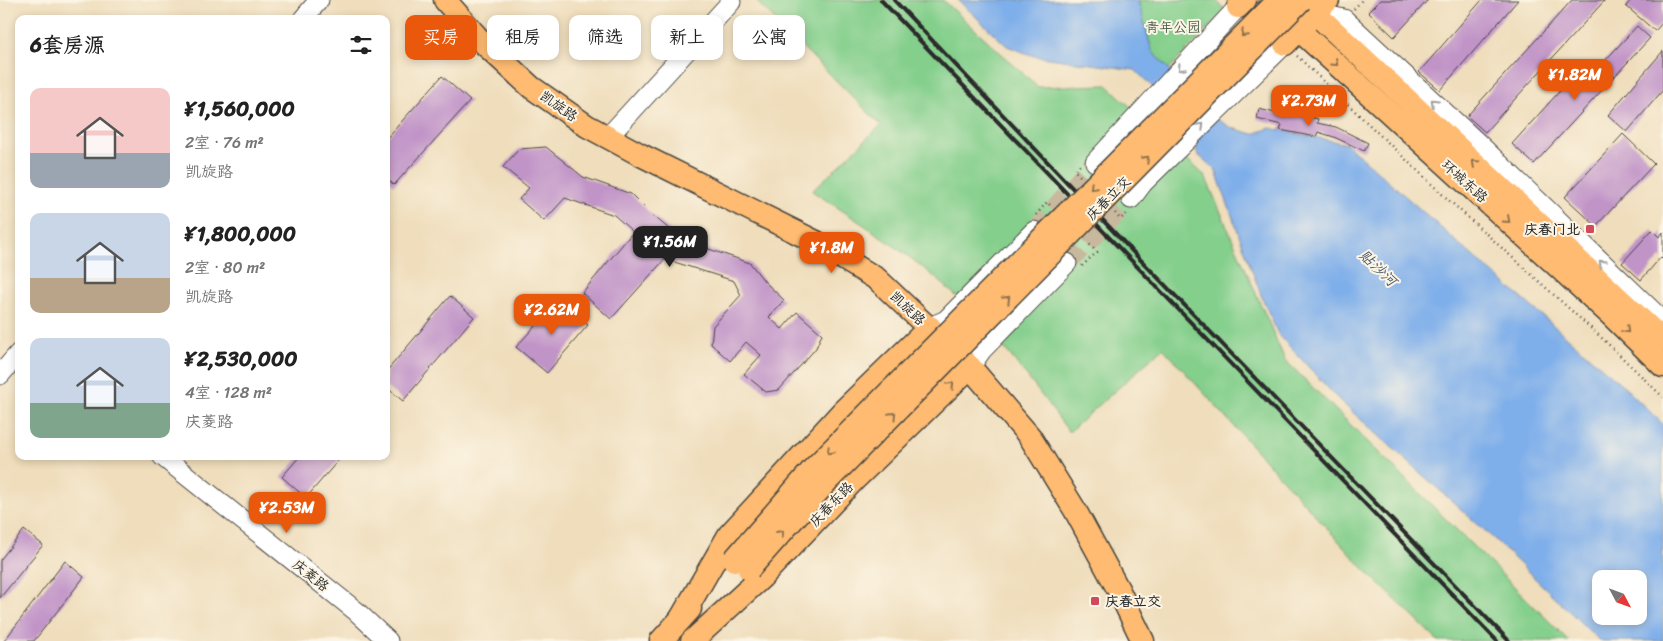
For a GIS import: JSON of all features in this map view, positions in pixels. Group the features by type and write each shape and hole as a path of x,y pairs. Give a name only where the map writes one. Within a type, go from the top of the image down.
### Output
{"main road":[{"name":"凯旋路","path":"445,0 478,38 531,87 588,126 816,242 877,279 930,327 970,366 1030,437 1075,510 1118,589 1143,641"},
{"name":"环城东路","path":"1264,0 1292,37 1605,309 1663,366"},
{"name":"庆春立交","path":"741,564 814,468 1279,0"},
{"name":"环城东路","path":"1312,3 1660,324"},
{"path":"1292,37 1312,3"},
{"name":"庆春立交","path":"741,564 1312,3"},
{"path":"680,620 729,535 843,411 930,327"},
{"name":"庆春东路","path":"691,641 762,577 856,478 970,366"},
{"path":"661,641 680,620 741,564"},
{"name":"庆春东路","path":"691,641 741,564"}],"street":[{"path":"306,15 319,0"},
{"path":"608,137 731,2 729,0"},
{"path":"1095,162 1242,4"},
{"path":"1131,199 1143,183 1292,37"},
{"path":"930,327 946,320 1034,231"},
{"path":"970,366 982,350 1068,264"},
{"path":"0,375 15,358"},
{"name":"庆菱路","path":"167,460 356,611 388,641"}],"path":[{"path":"1292,37 1442,194 1604,340 1663,396"}],"green space":[{"path":"755,0 943,0 1038,87 1107,85 1205,176 1285,360 1569,641 1438,641 1366,571 1163,348 1069,432 994,336 943,284 895,247 812,191 881,125 805,50 805,15 770,15"},
{"name":"青年公园","path":"1138,0 1215,0 1226,10 1169,69 1152,51"}],"water":[{"name":"贴沙河","path":"958,0 1138,0 1152,51 1215,118 1232,128 1253,134 1270,128 1347,144 1459,244 1619,382 1663,424 1663,641 1600,641 1493,538 1339,400 1278,334 1261,295 1215,169 1197,154 1196,140 1200,132 1135,70 1034,56 1007,46"}],"building":[{"path":"1380,0 1428,0 1394,37 1368,12"},
{"path":"1482,0 1518,0 1440,90 1419,72"},
{"path":"1572,0 1605,0 1485,132 1467,116"},
{"path":"1631,0 1663,0 1663,22 1655,31 1626,6"},
{"path":"1637,26 1650,38 1534,164 1512,144 1567,83 1576,92"},
{"path":"1663,51 1663,90 1627,132 1608,115"},
{"path":"442,76 470,101 394,185 390,182 390,134"},
{"path":"1259,109 1283,115 1284,111 1318,119 1317,123 1336,127 1368,143 1364,151 1318,132 1316,137 1280,130 1282,125 1257,119"},
{"path":"1623,134 1654,164 1596,226 1565,197"},
{"path":"546,147 583,177 631,194 682,240 750,263 765,282 784,300 769,317 782,329 797,312 822,334 816,348 779,390 766,392 744,374 761,355 746,342 730,361 711,344 713,326 741,295 734,281 665,259 611,319 582,293 633,232 614,215 565,198 544,221 519,199 529,188 503,167 519,149"},
{"path":"1652,230 1659,237 1663,232 1663,259 1661,257 1641,280 1622,263"},
{"path":"450,296 474,317 403,401 390,390 390,367"},
{"path":"559,300 588,325 547,373 516,347"},
{"path":"297,460 339,460 306,498 282,477"},
{"path":"24,530 43,545 0,598 0,560"},
{"path":"65,561 84,577 34,641 4,641"}],"tunnel":[{"path":"1034,231 1095,162"},
{"path":"1067,263 1131,199"}],"railway":[{"path":"881,0 1497,641"},
{"path":"894,0 1134,253 1509,641"}],"place":[{"name":"庆春门北","path":"1590,229"},
{"name":"庆春立交","path":"1095,601"}]}
